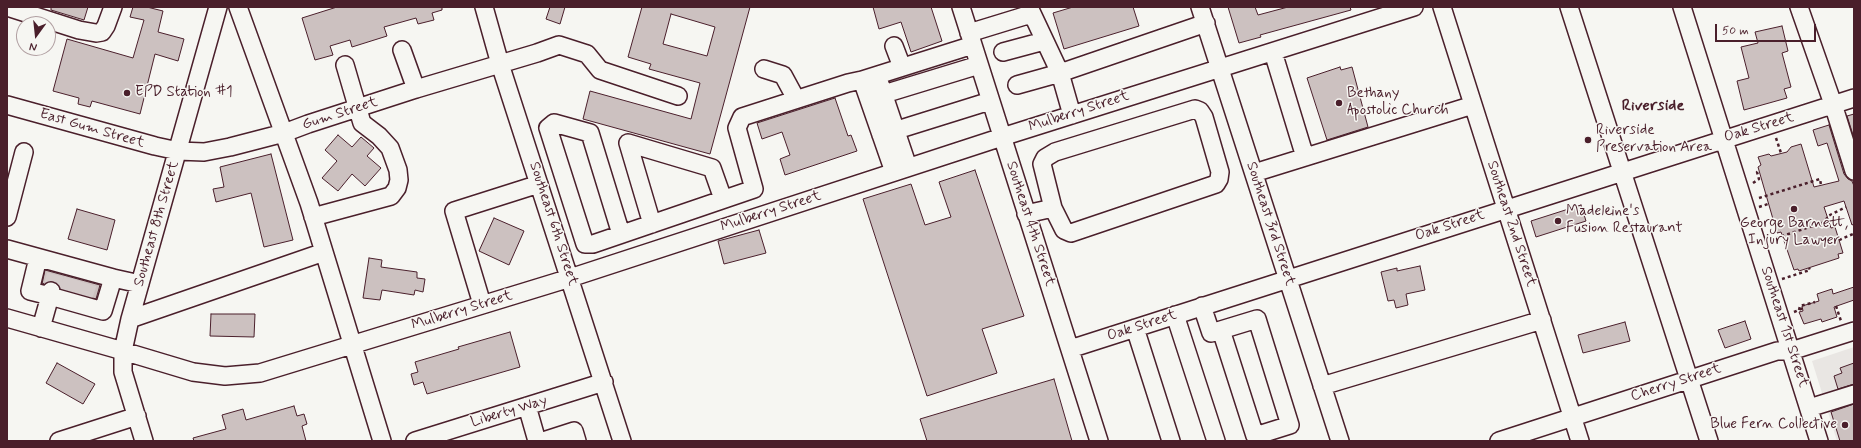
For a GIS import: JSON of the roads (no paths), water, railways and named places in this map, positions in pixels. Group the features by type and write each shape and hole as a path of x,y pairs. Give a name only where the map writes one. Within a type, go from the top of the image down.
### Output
{"street":[{"path":"7,7 79,30 96,33 102,32 106,26 113,7"},
{"name":"Southeast 8th Street","path":"144,441 124,372 123,351 130,319 218,7"},
{"path":"238,7 313,218 382,441"},
{"name":"Southeast 6th Street","path":"484,7 500,64 622,441"},
{"name":"Southeast 4th Street","path":"961,7 1099,441"},
{"name":"Southeast 3rd Street","path":"1200,7 1340,441"},
{"name":"Mulberry Street","path":"7,318 193,372 225,376 260,373 353,346 482,304 570,278 1072,114 1414,7"},
{"name":"Southeast 2nd Street","path":"1442,7 1580,441"},
{"path":"1569,7 1710,441"},
{"name":"Southeast 1st Street","path":"1682,7 1820,441"},
{"path":"1799,7 1833,104 1854,171"},
{"path":"621,234 590,133 554,123 548,128 585,244 593,244 754,189 737,128 742,117 902,67 971,39 1030,11 1060,73 1072,114"},
{"path":"1017,86 1060,73 1206,23"},
{"path":"1003,52 1044,41"},
{"name":"Gum Street","path":"178,151 204,152 284,133 416,89 558,45 587,54 600,70 678,96"},
{"path":"894,46 902,67"},
{"path":"402,50 416,89"},
{"path":"1273,52 1306,157"},
{"path":"313,218 391,196 397,188 399,180 398,170 390,148 379,136 362,123 344,65"},
{"path":"884,94 979,65"},
{"path":"764,69 784,75 796,99"},
{"path":"870,78 884,94 888,132"},
{"path":"870,78 901,169"},
{"name":"Oak Street","path":"1070,349 1724,138 1854,98"},
{"path":"888,132 990,101"},
{"name":"East Gum Street","path":"7,105 178,151"},
{"path":"1254,173 1473,105"},
{"path":"1195,109 1200,111 1204,117 1220,172 1219,179 1216,184 1071,233 1064,230 1053,208 1043,171 1042,164 1045,158 1055,152 1195,109"},
{"path":"652,224 628,143 712,168 724,199"},
{"path":"7,217 24,152"},
{"path":"482,304 454,211 539,184"},
{"path":"1026,214 1053,208"},
{"path":"669,218 678,243"},
{"path":"7,250 38,258 66,270 90,276 113,278 140,284"},
{"path":"130,319 324,252"},
{"path":"38,258 30,291 58,296 103,311 113,278"},
{"path":"41,328 58,296"},
{"path":"1202,306 1210,333 1257,319 1290,425 1255,436 1221,330"},
{"path":"1175,315 1216,441"},
{"path":"1322,386 1542,320"},
{"name":"Cherry Street","path":"1499,441 1777,351 1791,351 1848,326"},
{"path":"1135,328 1172,441"},
{"name":"Liberty Way","path":"415,441 604,382"},
{"path":"1809,408 1854,394"},
{"path":"526,406 537,441"},
{"path":"59,441 137,416"},
{"path":"543,441 574,431 577,441"}],"tunnel":[{"path":"51,291 56,272"},
{"path":"67,295 73,276"},
{"path":"83,300 89,281"}],"place":[{"name":"EPD Station #1","path":"127,93"},
{"name":"Bethany Apostolic Church","path":"1339,103"},
{"name":"Riverside Preservation Area","path":"1588,140"},
{"name":"George Barnett, Injury Lawyer","path":"1794,209"},
{"name":"Madeleine's Fusion Restaurant","path":"1558,221"},
{"name":"Blue Fern Collective","path":"1845,425"}],"district":[{"name":"Riverside","path":"1653,107"}]}
